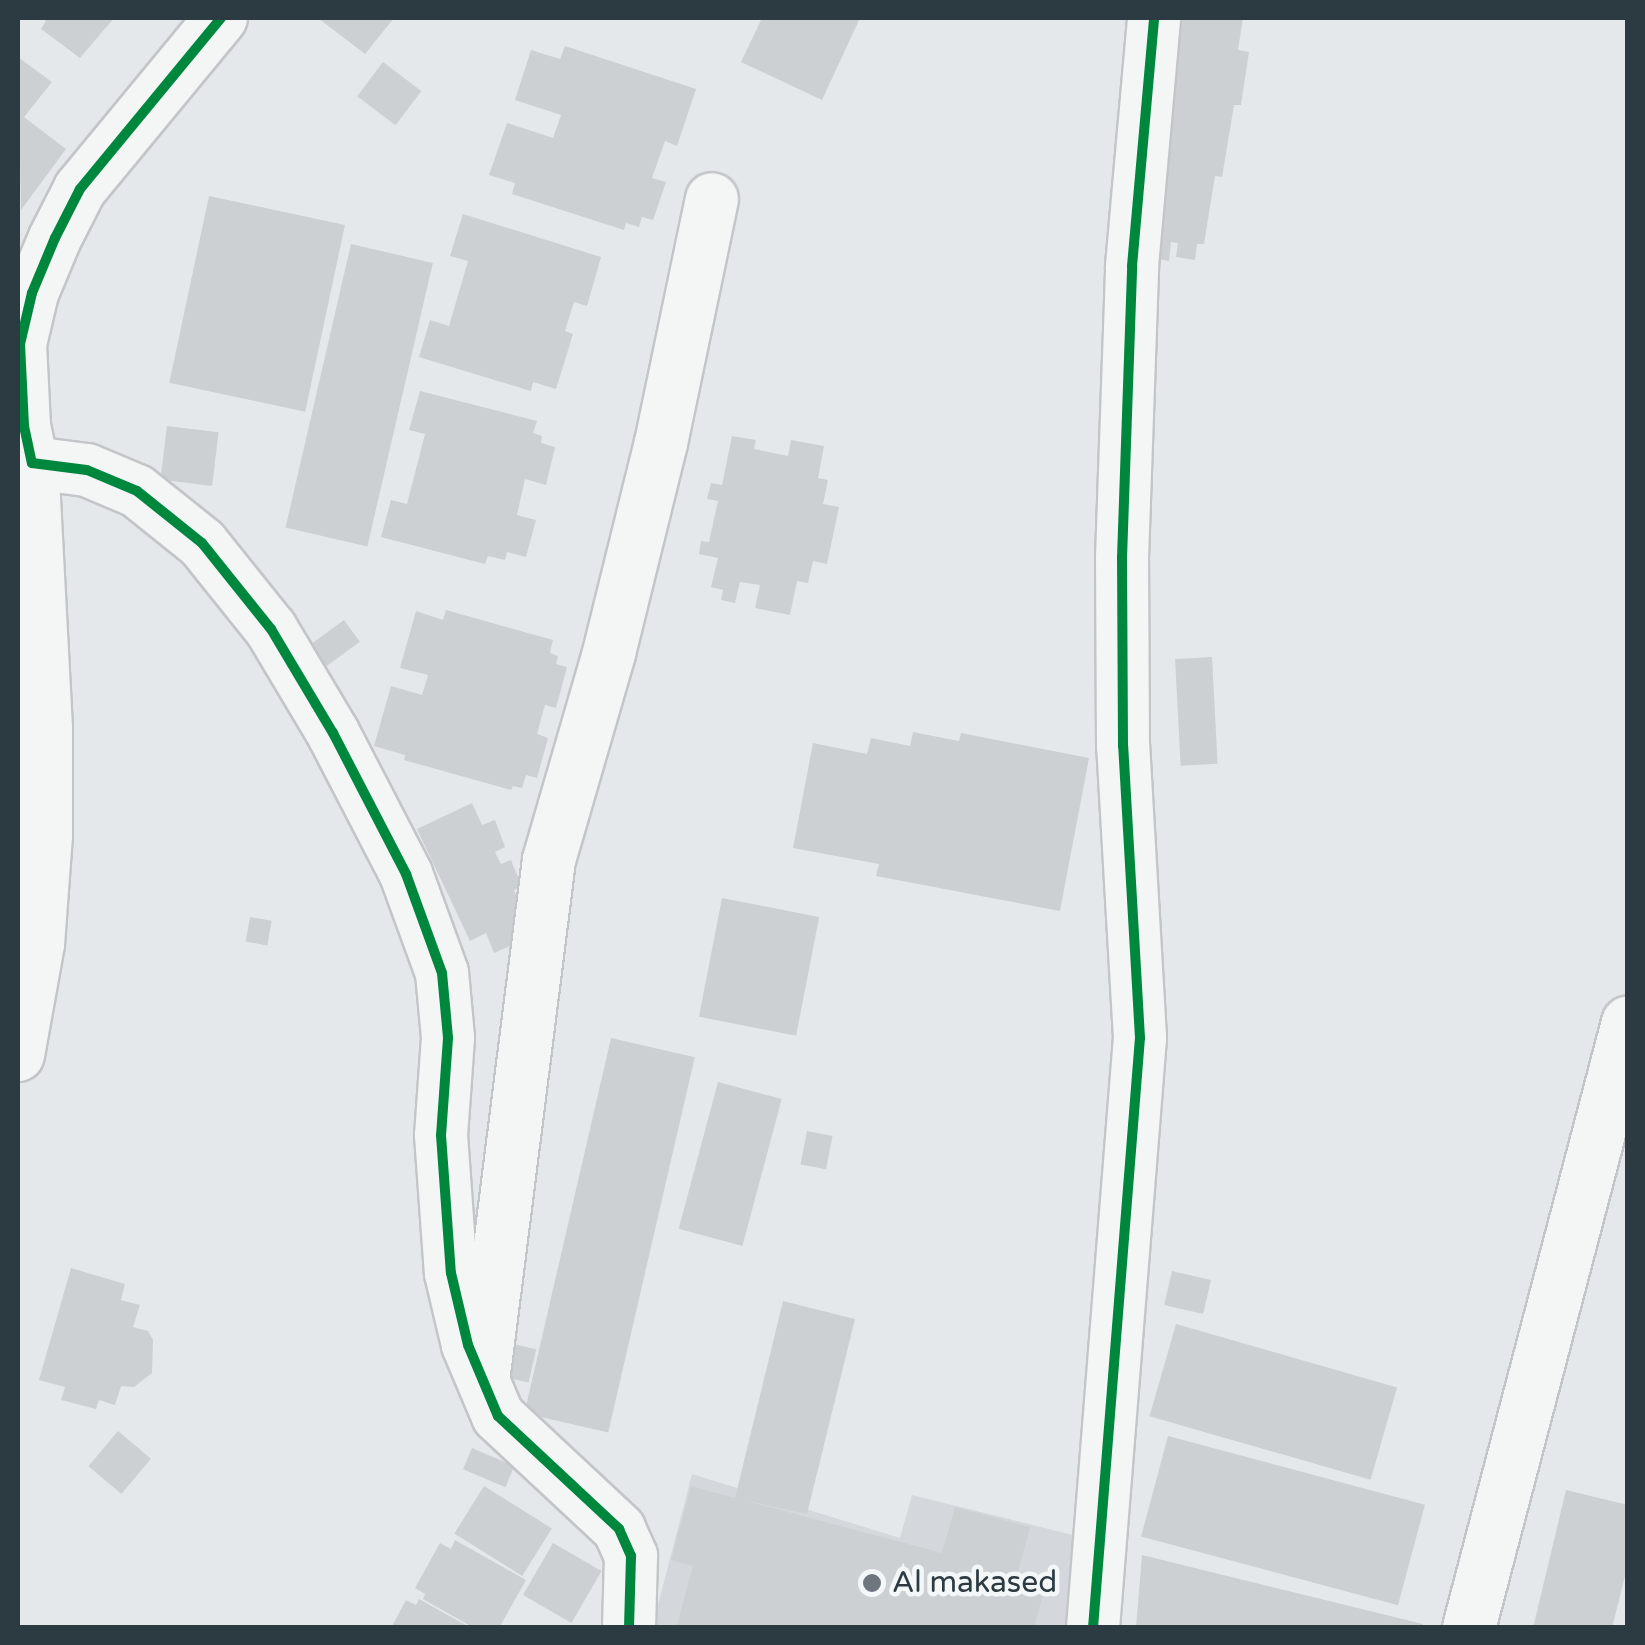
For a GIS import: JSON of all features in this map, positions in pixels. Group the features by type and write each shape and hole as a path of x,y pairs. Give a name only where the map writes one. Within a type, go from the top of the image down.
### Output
{"street":[{"path":"18,1055 38,944 46,835 46,728 32,464 24,426 20,344 32,293 54,238 80,190 221,18"},
{"path":"1093,1628 1140,1038 1123,746 1122,558 1132,266 1154,18"},
{"path":"483,1379 503,1253 549,860 610,653 657,462 712,198"},
{"path":"32,464 87,470 137,491 202,543 272,629 406,874 442,974 448,1038 441,1135 451,1273 468,1345 498,1416 618,1529 631,1556 629,1628"},
{"path":"1469,1628 1628,1023"}],"shaded area":[{"name":"Al makased","path":"692,1474 900,1538 912,1495 1085,1538 1075,1627 652,1628"}],"building":[{"path":"41,18 114,18 80,58 41,29 46,21"},
{"path":"318,18 394,18 365,54"},
{"path":"762,18 860,18 822,100 741,62"},
{"path":"1172,18 1243,18 1238,50 1249,52 1241,105 1234,105 1222,177 1215,176 1204,244 1197,244 1195,260 1176,257 1178,243 1171,242 1169,261 1148,257"},
{"path":"565,46 696,89 677,146 665,141 652,178 666,182 653,220 642,217 639,227 626,223 624,230 512,194 515,183 489,175 507,123 553,138 561,115 515,100 531,50 560,59"},
{"path":"18,57 52,82 24,117 66,149 21,210"},
{"path":"383,62 421,91 395,125 357,96"},
{"path":"209,196 345,225 305,412 169,383"},
{"path":"463,214 601,257 587,306 574,302 565,331 573,334 556,389 533,382 531,391 419,357 430,320 449,326 468,261 450,256"},
{"path":"351,244 433,263 367,546 286,528"},
{"path":"420,391 537,421 533,433 542,436 541,443 555,447 546,485 525,479 517,515 536,520 526,557 507,552 505,560 488,556 485,564 381,537 391,500 407,504 425,434 409,430"},
{"path":"167,426 219,432 212,486 160,480"},
{"path":"732,436 756,440 754,449 788,456 791,440 824,446 818,478 828,480 823,504 839,507 827,564 813,561 808,583 797,581 790,615 755,608 760,585 740,582 735,603 721,600 723,590 711,587 718,558 699,554 701,541 709,542 718,501 707,499 711,483 722,485"},
{"path":"446,610 553,640 550,653 558,656 556,664 567,667 556,708 545,705 537,734 548,738 537,778 526,775 522,788 513,786 511,790 404,760 405,755 374,746 391,686 422,695 428,675 400,668 416,611 443,620"},
{"path":"344,620 360,642 322,669 306,648"},
{"path":"1212,657 1218,764 1181,766 1175,659"},
{"path":"913,732 959,741 961,733 1089,758 1060,911 876,876 879,864 793,848 813,743 867,754 871,738 910,746"},
{"path":"472,803 482,825 495,820 505,847 495,852 501,864 511,860 522,887 514,890 524,915 517,943 494,953 486,933 470,941 417,829"},
{"path":"722,898 819,917 796,1036 699,1017"},
{"path":"250,917 272,921 267,945 246,942"},
{"path":"611,1038 695,1057 608,1432 524,1413"},
{"path":"718,1082 782,1099 742,1246 679,1229"},
{"path":"807,1131 833,1136 826,1169 801,1164"},
{"path":"71,1268 125,1284 121,1300 140,1305 133,1327 148,1331 153,1340 152,1373 134,1387 121,1386 115,1405 99,1400 96,1409 61,1400 65,1387 39,1380"},
{"path":"1172,1271 1211,1280 1203,1314 1164,1305"},
{"name":"Al makased","path":"783,1301 855,1319 807,1514 743,1500 942,1553 955,1507 1030,1527 1017,1576 1046,1583 1034,1628 676,1628 693,1566 671,1560 691,1486 735,1498"},
{"path":"1176,1324 1397,1387 1371,1480 1150,1416"},
{"path":"509,1343 536,1349 529,1382 501,1376"},
{"path":"118,1431 151,1459 121,1494 88,1466"},
{"path":"1168,1436 1425,1505 1398,1605 1141,1536"},
{"path":"472,1448 514,1466 505,1487 463,1469"},
{"path":"484,1486 552,1528 522,1576 454,1533"},
{"path":"1566,1490 1628,1505 1628,1564 1612,1628 1533,1628"},
{"path":"455,1540 526,1580 499,1628 474,1628 423,1599 425,1594 415,1588 440,1543 451,1549"},
{"path":"553,1543 601,1571 571,1623 523,1595"},
{"path":"1142,1555 1423,1624 1422,1628 1136,1628"},
{"path":"419,1599 471,1628 391,1628 406,1600 416,1605"}],"cycle path":[{"path":"221,18 80,189 55,238 32,293 20,344 24,426 32,463 87,470 137,491 202,543 271,629 333,733 406,874 442,973 448,1038 441,1135 451,1273 468,1345 498,1416 619,1529 631,1556 629,1628"},
{"path":"1093,1628 1140,1038 1123,746 1122,558 1132,266 1154,18"}],"place":[{"name":"Al makased","path":"872,1583"}]}
